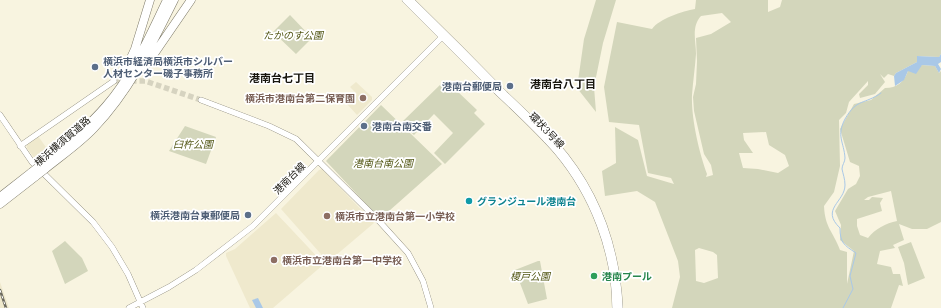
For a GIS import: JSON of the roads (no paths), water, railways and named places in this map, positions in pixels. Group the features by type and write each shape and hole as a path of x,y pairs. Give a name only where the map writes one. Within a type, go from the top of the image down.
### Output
{"highway":[{"path":"75,137 102,107 127,66 140,36 150,0"},
{"name":"横浜横須賀道路","path":"43,167 101,111 117,92 146,45 167,0"},
{"name":"横浜横須賀道路","path":"0,204 34,174 94,127 110,110 133,80 174,0"},
{"path":"133,80 147,65 191,0"},
{"name":"横浜横須賀道路","path":"0,196 34,174"}],"street":[{"name":"環状3号線","path":"405,0 546,141 574,174 598,219 606,243 615,291 615,308"},
{"name":"環状3号線","path":"411,0 554,143 578,173 594,201 605,226 613,256 620,308"},
{"name":"港南台線","path":"129,308 169,287 222,252 253,226 442,37"},
{"path":"20,146 114,82"},
{"path":"201,100 296,138 408,253 423,281 431,308"},
{"path":"0,116 20,146 47,179 98,229 122,262 143,308"}],"water":[{"path":"941,54 941,62 938,64 941,69 939,73 935,66 922,65 916,74 908,71 904,80 895,86 894,76 896,73 917,62 917,56 939,57"},
{"path":"258,298 263,308 256,308 252,300"}],"waterway":[{"path":"843,308 853,289 850,276 856,253 848,248 842,240 840,228 832,216 835,206 844,191 845,185 842,169 845,158 841,139 841,130 845,119 853,108 881,93"}],"tunnel":[{"path":"114,81 145,81 201,100"}],"railway":[{"path":"0,290 6,308"}],"place":[{"name":"横浜市経済局横浜市シルバー 人材センター磯子事務所","path":"95,67"},
{"name":"港南台郵便局","path":"510,86"},
{"name":"横浜市港南台第二保育園","path":"363,98"},
{"name":"港南台南交番","path":"364,126"},
{"name":"グランジュール港南台","path":"469,201"},
{"name":"横浜港南台東郵便局","path":"248,215"},
{"name":"横浜市立港南台第一小学校","path":"327,216"},
{"name":"横浜市立港南台第一中学校","path":"274,260"},
{"name":"港南プール","path":"594,276"}],"district":[{"name":"港南台七丁目","path":"282,78"},
{"name":"港南台八丁目","path":"563,84"}],"park label":[{"name":"たかのす公園","path":"293,35"},
{"name":"臼杵公園","path":"193,144"},
{"name":"港南台南公園","path":"383,163"},
{"name":"榎戸公園","path":"530,276"}]}
